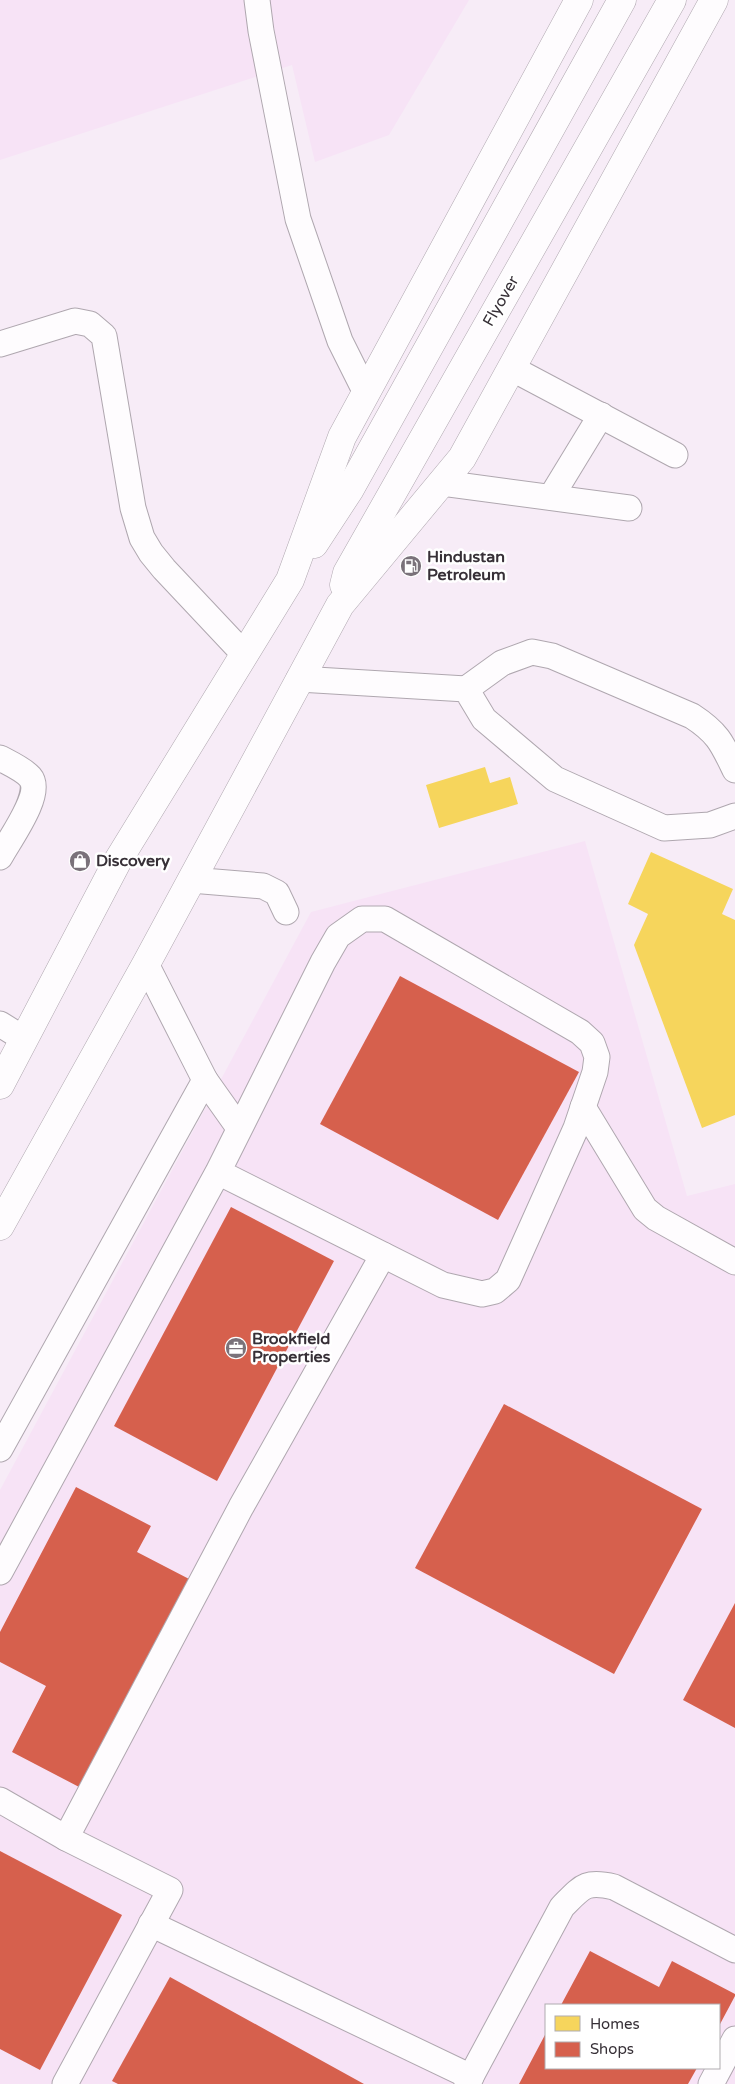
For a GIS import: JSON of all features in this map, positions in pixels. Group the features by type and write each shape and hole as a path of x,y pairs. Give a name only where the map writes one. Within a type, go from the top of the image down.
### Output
{"main road":[{"path":"290,580 342,437 579,0"},
{"path":"0,1085 117,862 243,653 350,489 622,0"},
{"name":"Flyover","path":"340,605 347,573 672,0"},
{"path":"0,1226 146,964 340,605 462,458 714,0"}],"street":[{"path":"257,0 261,31 298,219 340,341 366,393"},
{"path":"0,344 75,321 90,324 104,336 133,508 142,538 151,554 164,570 243,653"},
{"path":"511,368 675,454"},
{"path":"551,497 601,415"},
{"path":"442,483 630,508"},
{"path":"299,679 466,688 502,662 532,652 562,660 692,716 711,728 724,747 735,770"},
{"path":"466,688 484,720 555,779 664,828 710,826 735,816"},
{"path":"0,857 33,798 34,787 30,776 4,768"},
{"path":"191,880 263,886 277,892 286,912"},
{"path":"0,1572 218,1172 338,936 362,919 385,919 580,1032 592,1043 596,1057 595,1072 576,1128 508,1280 495,1291 482,1294 443,1285 218,1172"},
{"path":"146,964 205,1080 239,1128"},
{"path":"0,1024 24,1039"},
{"path":"1,1446 205,1080"},
{"path":"583,1107 645,1209 656,1218 735,1262"},
{"path":"66,1838 241,1507 383,1255"},
{"path":"0,1800 66,1838 170,1890 65,2084"},
{"path":"151,1924 469,2081 562,1907 581,1888 596,1883 614,1887 735,1950"},
{"path":"720,2067 735,2038"},
{"path":"711,2084 719,2069"}],"shaded area":[{"path":"0,0 469,0 389,135 315,162 292,65 0,160"},
{"path":"585,841 687,1196 735,1184 735,2084 0,2084 0,1490 311,912"}],"building: Homes":[{"path":"485,767 490,783 510,777 518,804 439,828 426,785"},
{"path":"651,852 733,889 722,914 735,920 735,1115 702,1128 634,945 648,914 628,904"}],"building: Shops":[{"path":"400,976 579,1072 498,1220 320,1124"},
{"path":"231,1207 334,1261 217,1481 114,1426"},
{"path":"504,1404 702,1509 614,1674 415,1568"},
{"path":"76,1487 151,1526 137,1552 191,1580 81,1788 12,1752 46,1686 0,1662 0,1632"},
{"path":"735,1603 735,1728 683,1700"},
{"path":"0,1851 122,1915 40,2070 0,2049"},
{"path":"590,1951 659,1987 672,1961 735,1994 720,2024 720,2004 562,2004"},
{"path":"170,1977 364,2084 118,2084 112,2081"},
{"path":"545,2035 545,2069 696,2069 688,2084 519,2084"}],"place":[{"name":"Hindustan Petroleum","path":"411,566"},
{"name":"Discovery","path":"80,861"},
{"name":"Brookfield Properties","path":"236,1348"}]}
